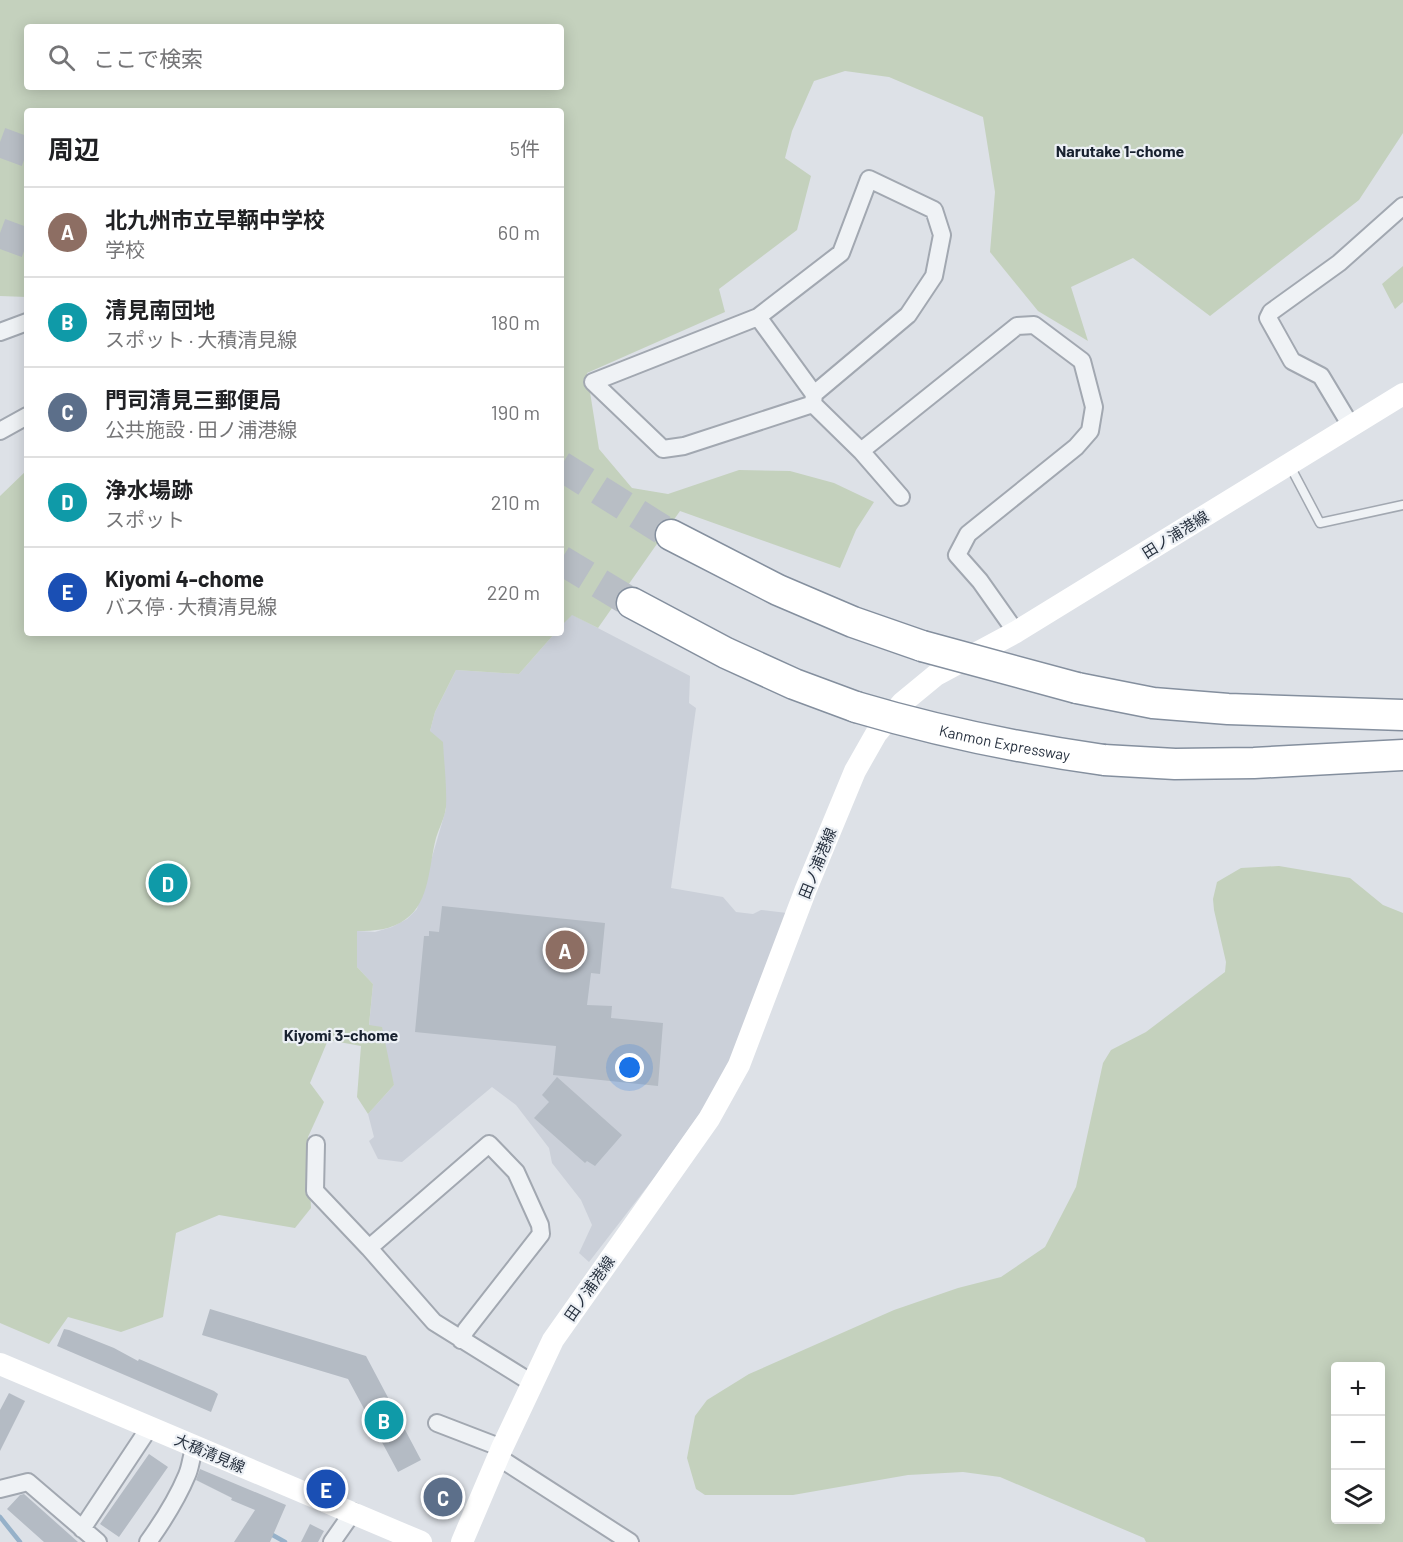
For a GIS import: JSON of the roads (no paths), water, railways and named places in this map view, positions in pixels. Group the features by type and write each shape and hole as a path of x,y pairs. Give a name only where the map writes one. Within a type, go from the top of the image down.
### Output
{"highway":[{"path":"671,535 778,590 853,622 922,646 1077,688 1153,702 1228,710 1403,714"},
{"name":"Kanmon Expressway","path":"632,603 726,653 794,684 922,726 980,740 1104,760 1198,764 1403,755"}],"main road":[{"name":"田ノ浦港線","path":"462,1542 500,1452 554,1340 709,1119 739,1065 855,771 876,734 902,702 936,675 1016,632 1403,394"},
{"name":"大積清見線","path":"0,1364 421,1542"}],"street":[{"path":"869,179 934,210 942,235 934,276 909,315 814,399 684,446 663,449 593,382 758,316 841,253 869,179"},
{"path":"1351,426 1321,376 1292,361 1268,318 1271,312 1339,263 1403,206"},
{"path":"758,316 814,399 901,497"},
{"path":"0,332 24,323"},
{"path":"861,450 1017,326 1034,325 1082,361 1094,407 1090,431 1076,447 968,534 957,555 980,580 1016,632"},
{"path":"0,431 24,418"},
{"path":"316,1144 315,1191 434,1322 532,1383"},
{"path":"369,1248 489,1144 516,1172 540,1225 541,1234 466,1330 461,1340"},
{"path":"437,1424 500,1452 630,1542"},
{"path":"82,1529 149,1428"},
{"path":"148,1542 168,1514 189,1472 190,1458 195,1447"},
{"path":"0,1489 28,1482 98,1542"},
{"path":"332,1542 353,1512"}],"lane":[{"path":"1289,463 1320,523 1403,505"}],"waterway":[{"path":"0,1517 20,1542"},
{"path":"269,1533 285,1542"}],"tunnel":[{"path":"0,142 24,151"},
{"path":"0,233 24,242"},
{"path":"564,468 671,535"},
{"path":"564,562 632,603"}],"place":[{"name":"浄水場跡","path":"168,883"},
{"name":"北九州市立早鞆中学校","path":"565,950"},
{"name":"清見南団地","path":"384,1420"},
{"name":"Kiyomi 4-chome","path":"326,1489"},
{"name":"門司清見三郵便局","path":"443,1497"}],"district":[{"name":"Narutake 1-chome","path":"1120,150"},
{"name":"Kiyomi 3-chome","path":"341,1034"}]}
